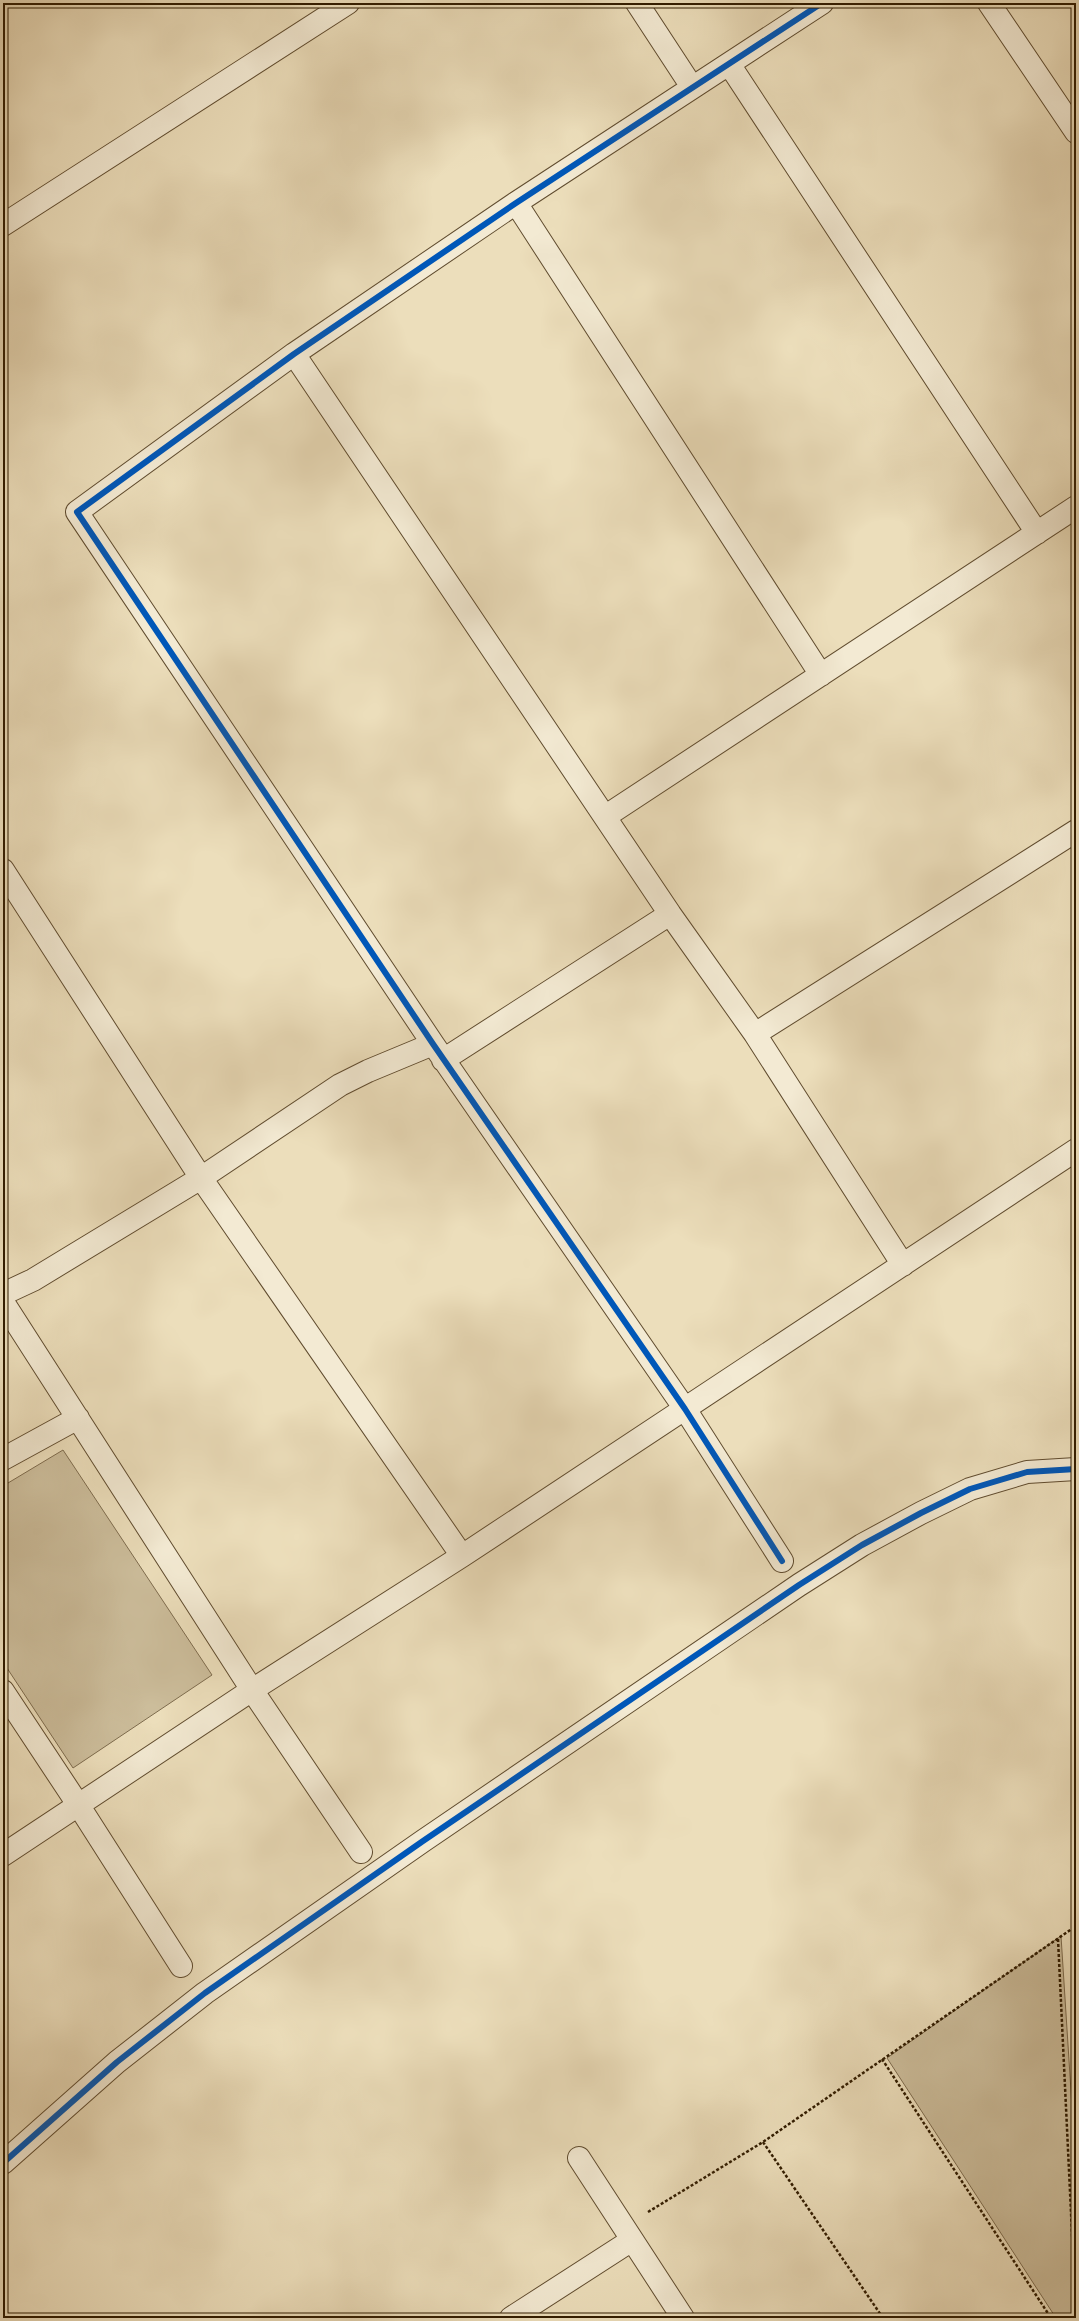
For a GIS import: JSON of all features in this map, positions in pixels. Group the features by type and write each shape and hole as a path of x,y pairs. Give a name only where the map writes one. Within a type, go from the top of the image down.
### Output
{"street":[{"path":"3,225 348,3"},
{"path":"636,3 692,87"},
{"path":"782,1561 684,1409 438,1052 77,512 294,354 516,203 822,3"},
{"path":"989,3 1076,132"},
{"path":"729,64 1036,533"},
{"path":"516,203 821,675"},
{"path":"294,354 606,816 670,914 755,1034 903,1265"},
{"path":"606,816 1076,507"},
{"path":"755,1034 1076,830"},
{"path":"3,870 201,1178 462,1556"},
{"path":"3,1294 33,1280 201,1178 340,1085 368,1070 438,1052 670,914"},
{"path":"3,1855 252,1690 462,1556 1076,1150"},
{"path":"3,1302 252,1690 360,1852"},
{"path":"3,1459 78,1418"},
{"path":"3,2163 116,2062 205,1993 423,1841 799,1585 862,1545 921,1513 970,1490 1027,1472 1076,1469"},
{"path":"3,1691 79,1806 180,1966"},
{"path":"579,2158 683,2318"},
{"path":"511,2318 632,2240"}],"path":[{"path":"632,2240 650,2210 763,2142 1076,1926"},
{"path":"1058,1938 1076,2318"},
{"path":"882,2059 1051,2318"},
{"path":"763,2142 884,2318"}],"shaded area":[{"path":"63,1450 212,1675 73,1768 3,1662 3,1486"},
{"path":"1061,1936 1076,2169 1076,2318 1056,2318 887,2058"}],"cycle path":[{"path":"782,1561 685,1409 433,1044 77,512 294,354 516,203 822,3"},
{"path":"3,2163 117,2062 205,1993 423,1841 799,1585 862,1545 921,1513 970,1489 1027,1472 1076,1469"}]}
